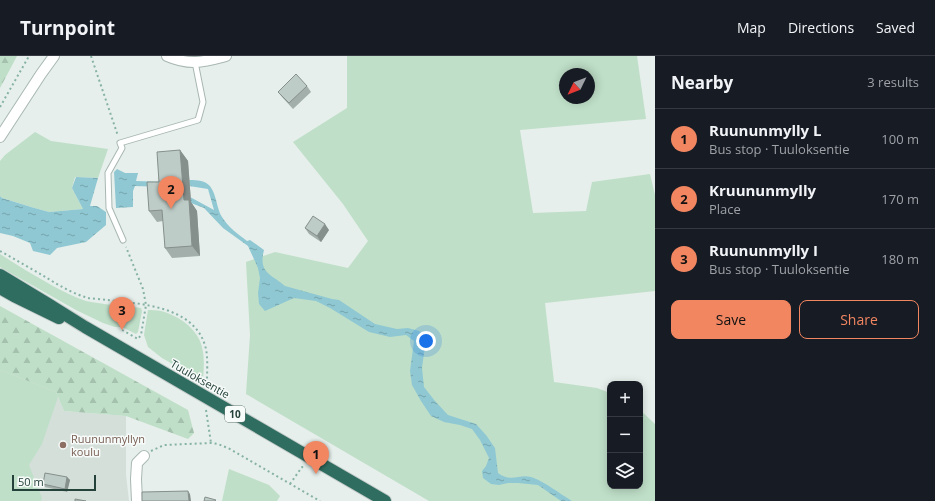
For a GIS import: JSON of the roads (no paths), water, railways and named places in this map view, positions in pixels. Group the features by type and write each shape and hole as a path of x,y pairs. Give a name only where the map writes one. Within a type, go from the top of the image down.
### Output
{"highway":[{"name":"Tuuloksentie","path":"0,274 85,327 384,501"},
{"name":"Tuuloksentie","path":"0,288 54,316 85,327"}],"street":[{"path":"41,74 49,56"},
{"path":"0,137 54,56"},
{"path":"167,56 187,62 204,62 226,56"},
{"path":"137,501 137,464 144,456"}],"lane":[{"path":"124,240 109,208 108,173 122,148 120,143 198,120 203,102 195,62"}],"water":[{"path":"117,169 125,173 138,173 136,181 166,182 166,187 135,186 133,191 133,207 116,208 114,172"},
{"path":"76,177 98,178 90,206 97,206 106,212 106,225 86,242 57,248 50,255 33,251 30,243 13,236 0,233 0,196 2,198 49,212 83,209 72,188"},
{"path":"189,180 201,181 210,186 224,221 247,241 250,240 264,250 264,268 285,286 339,300 375,324 397,329 408,328 419,331 427,339 422,368 424,387 448,415 476,424 486,435 495,448 498,473 511,478 526,476 531,477 546,484 572,501 561,501 538,485 518,483 499,485 491,484 483,478 482,471 489,458 480,440 472,429 444,422 431,416 412,385 410,371 414,341 406,335 390,337 369,332 316,301 294,298 265,311 259,304 258,293 260,278 258,268 248,246 223,228 204,208 191,203 190,197 214,210 208,189 189,186"}],"place":[{"name":"Kruununmylly","path":"171,209"},
{"name":"Ruununmylly I","path":"122,330"},
{"name":"Ruununmyllyn koulu","path":"63,445"},
{"name":"Ruununmylly L","path":"316,474"}]}
